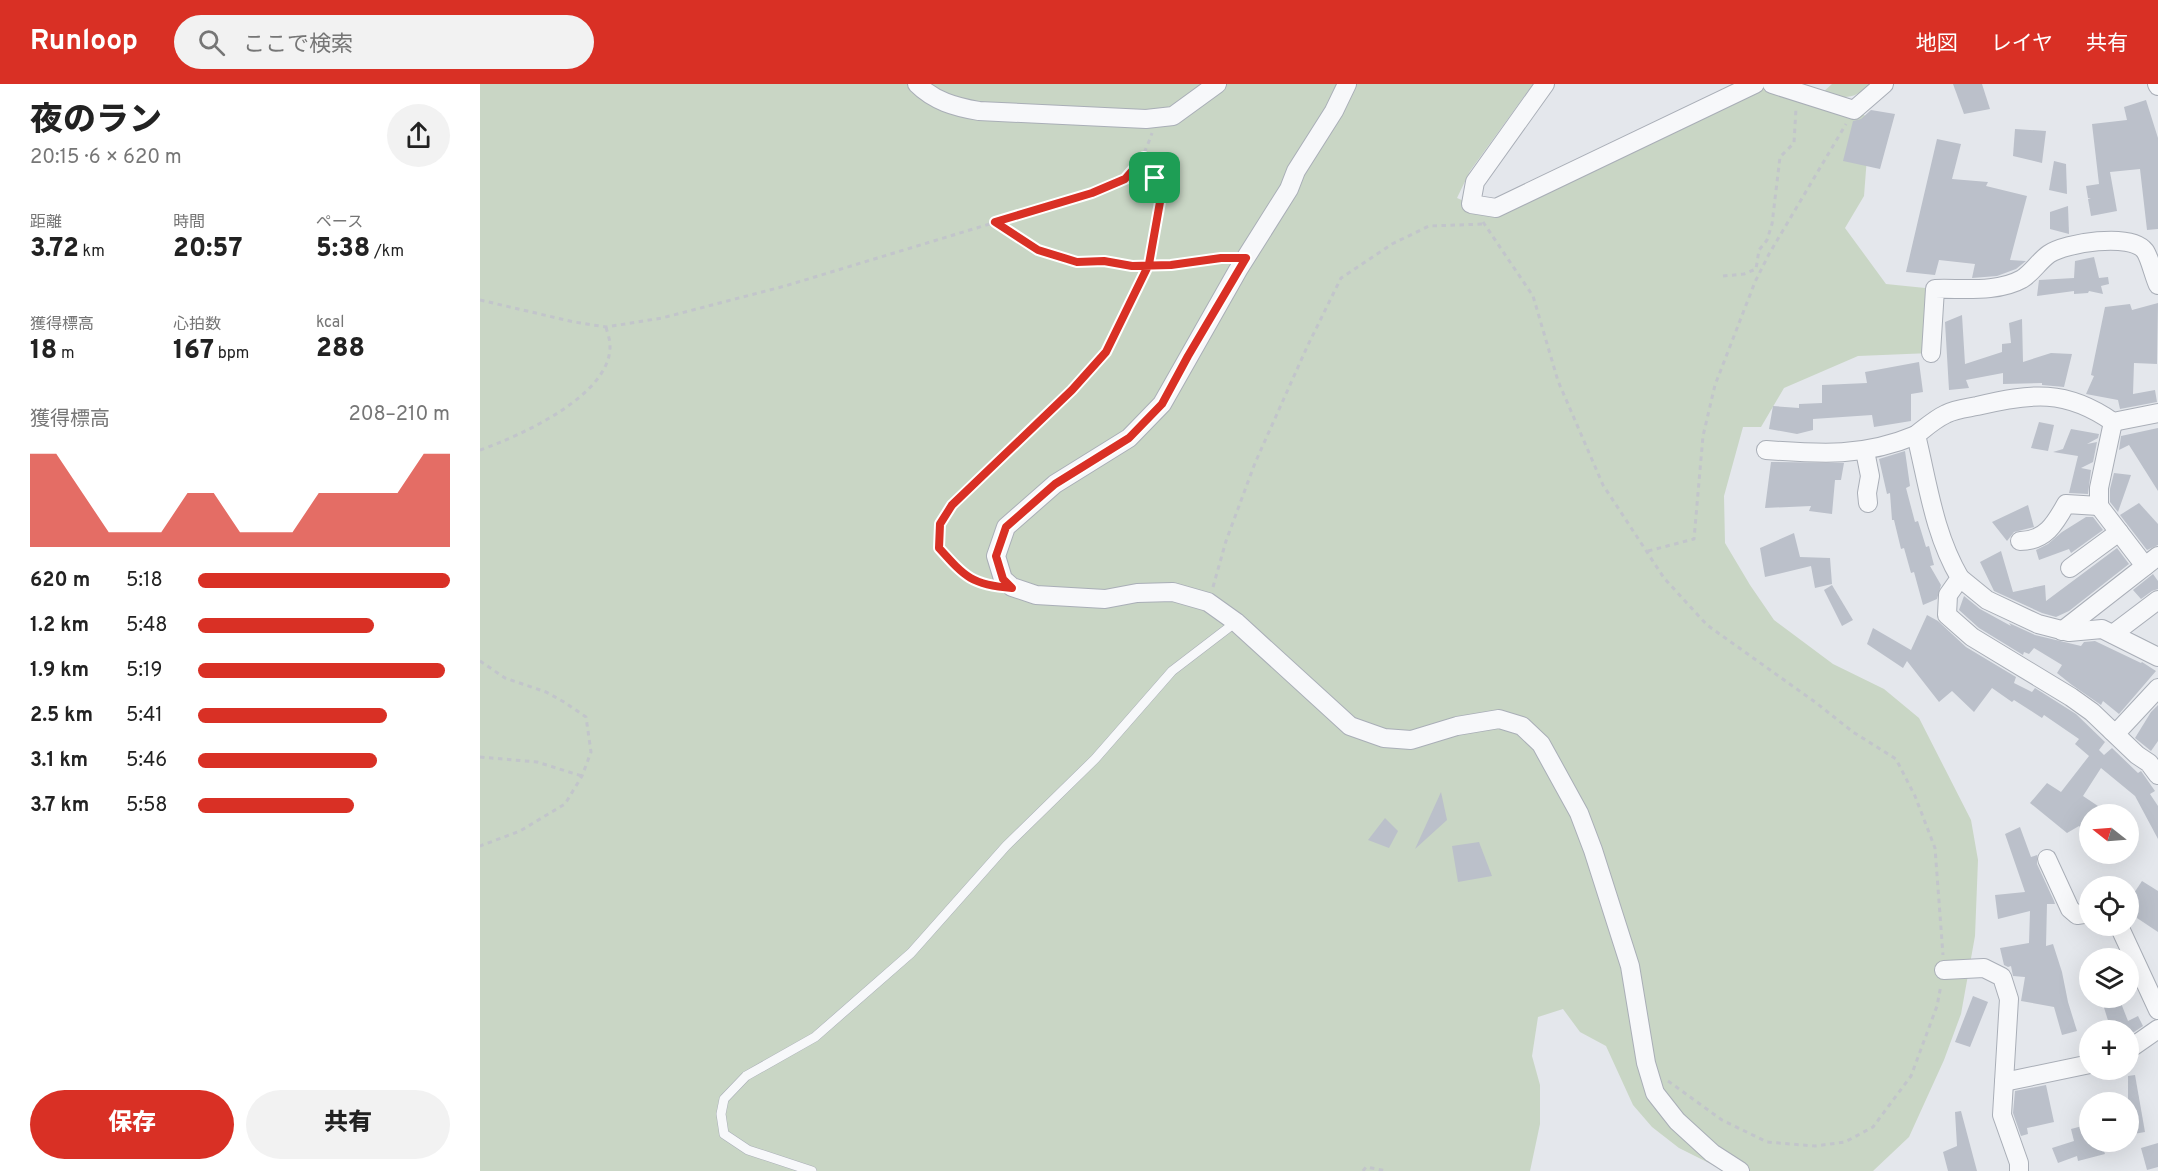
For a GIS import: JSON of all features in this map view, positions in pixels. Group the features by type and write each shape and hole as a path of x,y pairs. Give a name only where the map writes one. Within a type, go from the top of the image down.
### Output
{"street":[{"path":"917,84 924,91 952,106 978,111 1146,119 1173,116 1217,84"},
{"path":"1347,84 1334,111 1296,171 1289,189 1188,356 1162,404 1129,438 1055,484 1006,527 996,556 1003,579 1012,588 1036,595 1105,599 1137,593 1173,592 1208,602 1236,622 1350,726 1384,738 1411,740 1457,726 1499,719 1522,726 1541,744 1579,813 1593,850 1630,966 1646,1063 1655,1093 1677,1121 1712,1153 1740,1171"},
{"path":"1545,84 1475,182 1471,204 1496,208 1728,89 1755,84"},
{"path":"1776,85 1854,110 1884,84"},
{"path":"1931,353 1935,289 1996,287 2010,283 2022,279 2050,253 2110,239 2133,242 2145,251 2158,285"},
{"path":"1766,450 1818,453 1865,451 1897,443 1916,435 1947,413 2040,395 2096,410 2113,422 2158,413"},
{"path":"2062,631 2152,561 2119,532 2099,506 2099,489 2113,422"},
{"path":"1916,435 1943,547 1960,578 1987,600 2026,620 2062,631 2094,629 2113,634 2158,657"},
{"path":"1865,451 1870,476 1868,503"},
{"path":"2020,541 2040,537 2048,531 2066,504 2099,506"},
{"path":"2070,568 2119,532"},
{"path":"1960,578 1948,595 1947,615 1972,637 2071,697 2149,763 2158,775"},
{"path":"2113,634 2158,600"},
{"path":"2112,731 2119,730 2158,688"},
{"path":"2047,859 2070,909 2079,915"},
{"path":"2124,936 2158,1010"},
{"path":"1944,970 1984,968 2002,977 2009,999 2002,1115 2019,1163 2019,1171"},
{"path":"2139,1042 2158,1029"},
{"path":"2004,1082 2079,1066"}],"lane":[{"path":"812,1171 748,1150 724,1134 720,1114 724,1099 746,1076 815,1037 911,953 1006,846 1095,759 1172,671 1236,622"}],"path":[{"path":"1723,276 1744,274 1756,269 1760,250 1767,240 1772,224 1780,157 1794,143 1796,92"},
{"path":"1648,551 1694,539 1703,436 1715,385 1755,282 1769,254 1854,110"},
{"path":"480,300 574,322 606,327 662,318 785,286 1092,193 1125,179 1144,157 1158,118"},
{"path":"1012,588 979,583 958,570 939,548 940,524 952,505 1072,390 1106,352 1149,264 1160,202 1155,178 1144,157"},
{"path":"1471,204 1533,296 1558,381 1603,485 1664,578 1707,626 1815,702 1853,732 1896,759 1915,796 1935,848 1944,970 1937,1006 1911,1076 1873,1127 1845,1142 1815,1146 1767,1142 1722,1120 1646,1063"},
{"path":"995,222 1038,250 1077,262 1104,261 1132,266 1246,258"},
{"path":"1208,602 1226,541 1255,463 1341,278 1392,244 1429,226 1485,224"},
{"path":"480,450 529,429 559,412 589,390 603,371 610,345 606,327"},
{"path":"480,661 505,678 546,692 586,717 591,752 582,776 565,804 520,831 480,846"},
{"path":"480,757 537,762 582,776"},
{"path":"1363,1171 1366,1167 1387,1171"}],"green space":[{"path":"480,84 1533,84 1470,171 1457,198 1471,204 1495,208 1755,84 1854,110 1887,127 1867,157 1864,196 1845,228 1886,284 1935,289 1931,353 1858,356 1784,388 1761,427 1743,427 1724,496 1725,543 1774,620 1833,664 1884,689 1919,718 1971,820 1978,860 1975,936 1961,1014 1944,1060 1909,1137 1873,1171 1725,1171 1679,1148 1652,1127 1633,1105 1606,1046 1580,1032 1563,1009 1538,1017 1532,1056 1540,1085 1540,1124 1530,1171 480,1171"},
{"path":"1832,84 1872,84 1848,97 1822,93"}],"building":[{"path":"1953,84 1982,84 1990,109 1964,114"},
{"path":"2146,100 2158,138 2158,229 2147,230 2140,169 2110,172 2117,211 2091,216 2088,199 2091,199 2088,198 2086,186 2099,184 2092,124 2127,120 2124,107"},
{"path":"1871,110 1895,114 1880,169 1843,161 1853,121 1861,119"},
{"path":"2015,129 2046,131 2042,163 2013,156"},
{"path":"1937,139 1961,144 1952,179 1988,182 1986,186 2027,196 2010,260 2026,261 2016,269 1997,276 1972,278 1975,264 1939,260 1935,275 1906,272"},
{"path":"2054,161 2066,164 2067,194 2049,190"},
{"path":"2068,206 2069,234 2050,229 2050,212"},
{"path":"2094,257 2099,278 2108,277 2109,284 2101,286 2103,294 2089,291 2074,294 2074,291 2037,296 2039,280 2074,278 2075,261"},
{"path":"2158,303 2157,364 2134,363 2133,394 2155,390 2157,402 2120,409 2118,400 2086,394 2094,376 2091,375 2105,307 2130,304 2132,310"},
{"path":"1962,315 1965,364 2002,352 2002,344 2011,343 2009,323 2022,319 2023,362 2051,353 2072,354 2064,387 2042,385 2042,383 2003,384 2003,373 1966,380 1969,388 1949,390 1945,322"},
{"path":"1919,362 1923,392 1911,394 1911,421 1874,427 1872,415 1813,419 1813,430 1797,434 1769,429 1773,406 1799,408 1799,404 1822,403 1822,385 1867,383 1865,372"},
{"path":"2039,422 2054,425 2048,451 2031,448"},
{"path":"2158,428 2158,491 2129,445 2119,450 2121,436"},
{"path":"2071,429 2099,434 2098,438 2087,444 2097,442 2093,462 2081,468 2091,470 2088,494 2069,493 2078,456 2053,452 2063,449"},
{"path":"1905,451 1910,486 1906,488 1915,522 1918,521 1926,547 1929,546 1934,565 1930,566 1941,585 1937,599 1923,605 1914,572 1911,573 1904,548 1901,549 1894,520 1892,520 1890,493 1887,494 1879,459"},
{"path":"1771,462 1844,463 1841,480 1835,480 1832,514 1809,511 1811,506 1765,508"},
{"path":"2114,473 2131,475 2118,512 2110,502"},
{"path":"2139,503 2158,524 2158,545 2147,550 2120,515"},
{"path":"2028,505 2034,527 2014,532 2007,541 1992,522"},
{"path":"2086,517 2093,517 2103,530 2071,553 2069,549 2039,560 2036,550"},
{"path":"1794,533 1800,557 1830,558 1832,584 1815,588 1811,566 1765,577 1760,548"},
{"path":"2117,548 2129,564 2069,611 2056,617 1994,591 1980,562 2001,551 2013,592 2045,585 2046,601"},
{"path":"2153,574 2158,581 2158,589 2141,599 2133,590"},
{"path":"1832,585 1853,620 1842,626 1824,590"},
{"path":"1964,596 1980,609 2011,626 2009,623 2035,635 2081,646 2084,642 2095,641 2142,662 2156,671 2119,714 2103,701 2101,705 2057,673 2062,665 2034,648 2029,654 2024,652 2023,655 1979,628 1959,610"},
{"path":"1927,615 1938,621 1966,647 2016,677 2014,683 2032,692 2035,688 2076,714 2105,742 2099,750 2104,755 2112,748 2138,773 2141,771 2155,791 2150,794 2158,806 2158,839 2135,796 2101,768 2083,796 2095,804 2079,804 2079,826 2067,833 2030,803 2047,783 2061,792 2089,756 2075,744 2079,739 2044,715 2042,718 1992,688 1974,712 1952,691 1939,702 1907,661 1903,668 1867,644 1873,628 1911,650"},
{"path":"2158,705 2158,741 2151,751 2135,738"},
{"path":"1441,792 1447,820 1415,849"},
{"path":"1385,818 1398,831 1389,848 1368,840"},
{"path":"2020,827 2031,857 2037,855 2037,864 2055,904 2047,904 2046,946 2053,944 2077,1031 2062,1035 2054,1007 2021,1001 2025,977 2013,976 2011,966 2004,965 2000,948 2029,943 2030,911 1998,919 1995,895 2025,892 2005,834"},
{"path":"1479,842 1492,876 1458,882 1452,846"},
{"path":"2142,881 2158,891 2158,932 2139,919 2139,886"},
{"path":"1973,996 1988,1002 1970,1047 1955,1042"},
{"path":"2104,1008 2123,1008 2128,1020 2108,1020"},
{"path":"2138,1016 2143,1026 2139,1029 2139,1020 2130,1020"},
{"path":"2128,1080 2136,1080 2138,1092 2128,1092"},
{"path":"2046,1085 2054,1122 2027,1128 2028,1134 2021,1136 2013,1113 2015,1091"},
{"path":"2139,1098 2145,1132 2139,1133"},
{"path":"1961,1111 1977,1171 1948,1171 1943,1152 1957,1146 1955,1112"},
{"path":"2079,1127 2079,1152 2104,1152 2105,1154 2078,1161 2077,1156 2058,1163 2052,1148 2074,1141 2071,1129"},
{"path":"2158,1143 2158,1167 2147,1170 2141,1148"}],"route":[{"path":"1155,178 1144,157 1125,179 1092,193 995,222 1038,250 1077,262 1104,261 1132,266 1149,264 1171,265 1221,258 1246,258 1162,404 1129,438 1055,484 1006,527 996,556 1003,579 1012,588 979,583 958,570 939,548 940,524 952,505 1072,390 1106,352 1149,264 1160,202 1155,178"}]}
